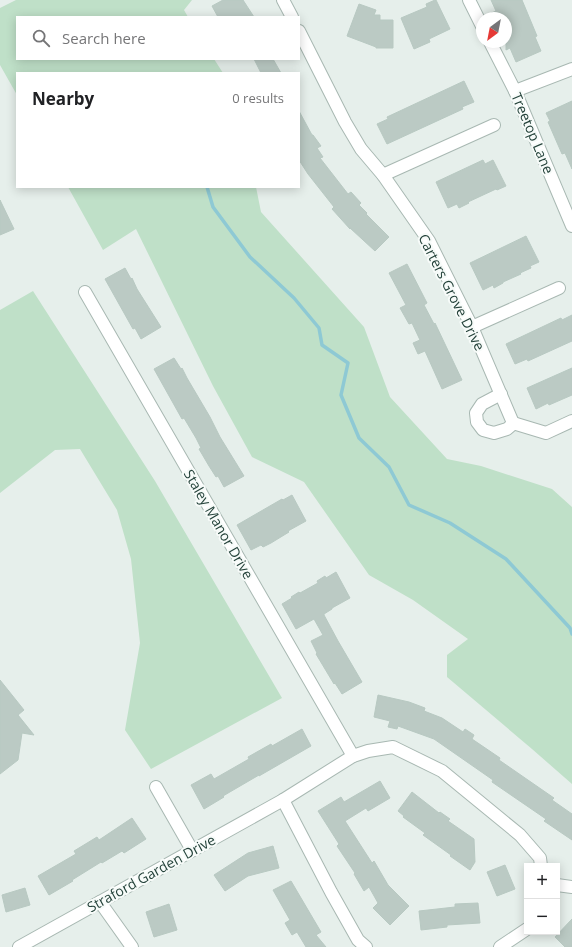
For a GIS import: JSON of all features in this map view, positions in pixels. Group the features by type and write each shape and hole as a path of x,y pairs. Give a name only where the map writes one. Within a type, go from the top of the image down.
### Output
{"street":[{"path":"283,0 291,16"},
{"path":"469,0 476,14"},
{"name":"Carters Grove Drive","path":"300,33 345,122 361,149 383,175 428,241 472,327 500,394 514,423"},
{"name":"Treetop Lane","path":"493,48 515,91 572,226"},
{"path":"515,91 572,69"},
{"path":"383,175 494,125"},
{"path":"472,327 559,288"},
{"name":"Staley Manor Drive","path":"85,292 353,756"},
{"path":"500,394 482,404 476,413 477,422 483,430 494,433 507,429 514,423 546,433 572,421"},
{"name":"Straford Garden Drive","path":"18,947 283,800 353,756 368,751 393,747 442,771 520,835 540,858 541,863"},
{"path":"156,787 192,850"},
{"path":"283,800 358,940 366,947"},
{"path":"560,885 572,887"},
{"path":"100,902 132,947"},
{"path":"500,947 524,931"}],"green space":[{"path":"16,0 192,0 184,10 187,16 16,16 16,60 215,60 222,72 16,72 16,93 0,65 0,8"},
{"path":"69,188 256,188 261,212 364,327 390,397 447,459 481,466 552,489 572,507 572,784 447,677 447,655 468,639 413,600 369,575 304,482 252,457 213,386 136,229 103,250"},
{"path":"33,291 155,481 282,698 151,769 125,730 140,643 131,559 117,510 80,449 55,450 0,493 0,310"}],"building":[{"path":"223,0 243,0 253,16 217,16 212,6"},
{"path":"435,0 450,29 429,39 430,42 414,49 401,18 427,7 426,4"},
{"path":"491,0 522,0 537,36 535,37 541,51 516,62 510,48 512,48 512,12 494,12 496,11"},
{"path":"359,4 376,10 374,15 380,15 380,20 393,20 393,48 376,48 347,36"},
{"path":"254,60 274,60 280,72 260,72"},
{"path":"464,81 474,102 462,107 463,109 387,144 377,124 388,119 387,117"},
{"path":"572,101 572,169 565,153 562,154 548,122 550,121 546,113"},
{"path":"300,113 312,135 321,146 317,148 323,157 320,158 348,194 351,192 361,203 359,205 367,213 366,214 389,237 375,251 350,229 332,209 334,207 300,162"},
{"path":"483,160 485,164 493,160 506,186 468,202 469,203 459,208 457,204 448,208 436,182"},
{"path":"0,200 14,229 0,235"},
{"path":"526,236 539,262 530,266 531,268 520,273 521,274 494,288 493,285 483,290 470,263"},
{"path":"407,264 427,303 424,305 434,324 435,323 462,380 442,389 425,351 418,354 413,343 420,340 412,323 409,324 400,308 406,305 389,273"},
{"path":"125,268 161,327 141,339 135,328 133,329 105,279"},
{"path":"572,315 572,341 528,361 527,359 515,364 506,344 561,318 562,320"},
{"path":"174,358 181,369 182,368 220,437 244,476 224,487 218,476 216,477 209,466 199,449 201,448 196,438 184,418 182,419 154,369"},
{"path":"572,368 572,395 549,405 548,403 536,409 527,388"},
{"path":"292,495 306,521 271,543 263,547 261,545 251,550 237,525 282,499 283,500"},
{"path":"336,572 350,598 332,608 324,615 362,682 342,694 335,683 334,684 316,654 317,653 311,641 323,635 314,619 296,629 282,604 299,592 300,593 318,583 317,581 325,576 326,578"},
{"path":"0,680 24,710 18,715 34,735 22,733 18,760 0,774"},
{"path":"378,695 409,702 425,708 424,711 442,718 463,732 465,729 474,735 472,739 500,758 499,760 554,798 552,800 572,814 572,840 544,821 546,819 492,782 493,780 434,739 398,726 397,729 388,727 390,721 374,717"},
{"path":"302,729 311,746 223,796 224,797 204,809 191,785 211,774 214,779 249,759 248,757 271,744 272,746"},
{"path":"380,781 390,798 368,811 366,808 345,821 372,863 374,861 388,885 409,906 390,925 373,908 378,903 369,887 364,891 354,874 355,873 337,846 339,844 318,811 341,797 344,802"},
{"path":"412,792 439,813 440,812 450,819 448,821 474,839 475,862 470,870 423,835 425,833 403,817 404,816 398,811"},
{"path":"132,818 146,839 124,853 122,851 102,863 101,862 49,895 38,876 76,854 74,851 97,837 99,840"},
{"path":"273,846 279,868 248,876 225,891 214,875 248,853"},
{"path":"505,865 515,889 497,896 487,872"},
{"path":"291,881 321,932 316,935 326,947 306,947 297,932 292,935 285,923 290,920 273,890"},
{"path":"25,888 30,905 6,912 2,895"},
{"path":"478,903 480,923 447,925 447,927 421,930 419,911 455,907 455,904"},
{"path":"169,904 177,930 154,937 146,912"},
{"path":"572,919 572,947 565,947 555,937 560,935 560,932"}],"waterway":[{"path":"207,188 213,207 250,257 294,298 319,328 322,345 348,363 341,395 359,438 389,467 409,505 450,523 506,559 570,628 572,634"}]}
